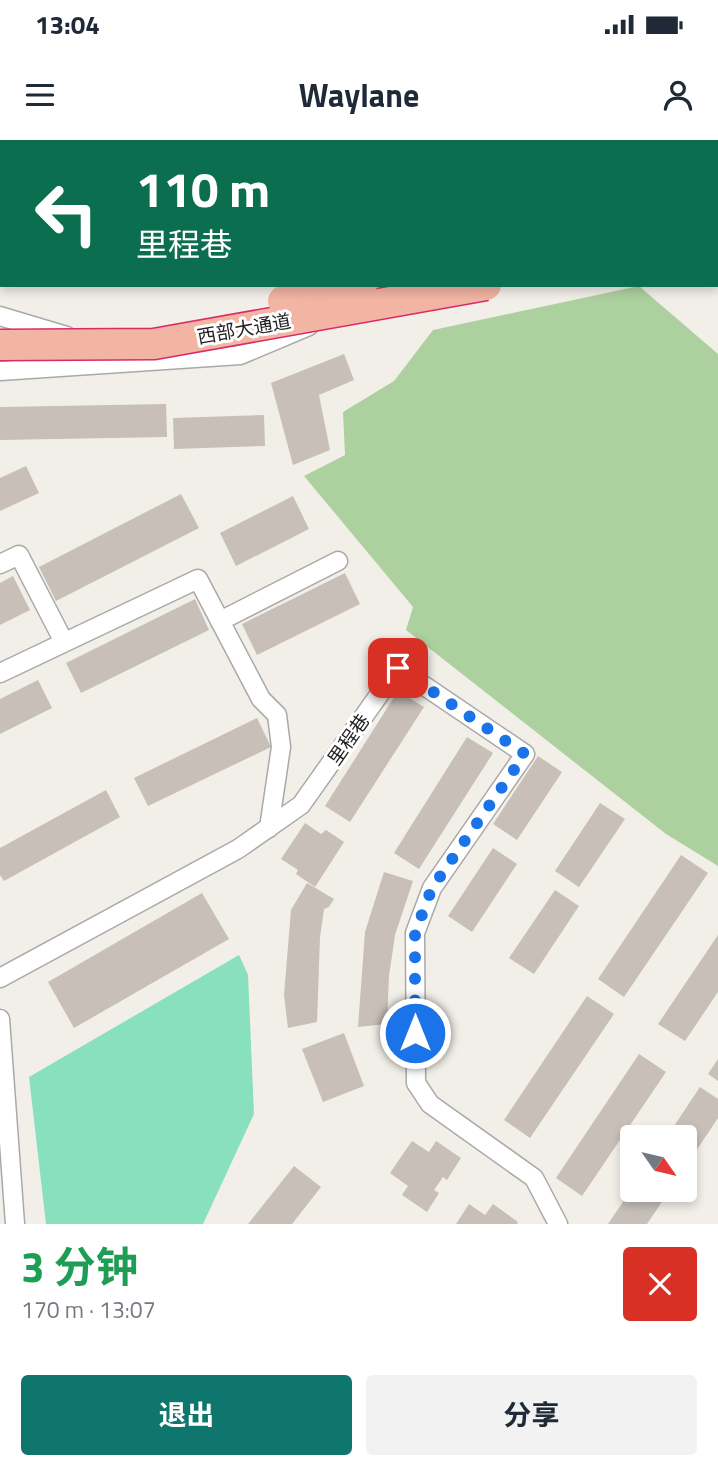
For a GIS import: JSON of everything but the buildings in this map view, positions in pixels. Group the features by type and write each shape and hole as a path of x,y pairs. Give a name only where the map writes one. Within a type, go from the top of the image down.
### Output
{"highway":[{"name":"西部大通道","path":"0,328 152,328 352,287"},
{"name":"西部大通道","path":"0,345 154,344 475,287"}],"street":[{"path":"0,371 240,355 404,287"},
{"path":"0,316 150,361"},
{"path":"0,564 19,555 64,642"},
{"path":"220,621 338,561"},
{"path":"0,673 198,579 261,699 277,715 281,747 269,828"},
{"name":"里程巷","path":"0,978 238,849 301,805 398,668 525,754 432,888 415,933 416,1083 430,1104 534,1178 558,1224"},
{"path":"0,1019 15,1224"}],"green space":[{"path":"640,287 718,354 718,866 666,834 406,630 413,607 304,476 345,455 343,412 394,381 433,330"},
{"path":"239,955 248,975 254,1114 203,1224 46,1224 29,1077"}],"route":[{"path":"398,668 525,754 432,888 415,933 415,1033"}]}
